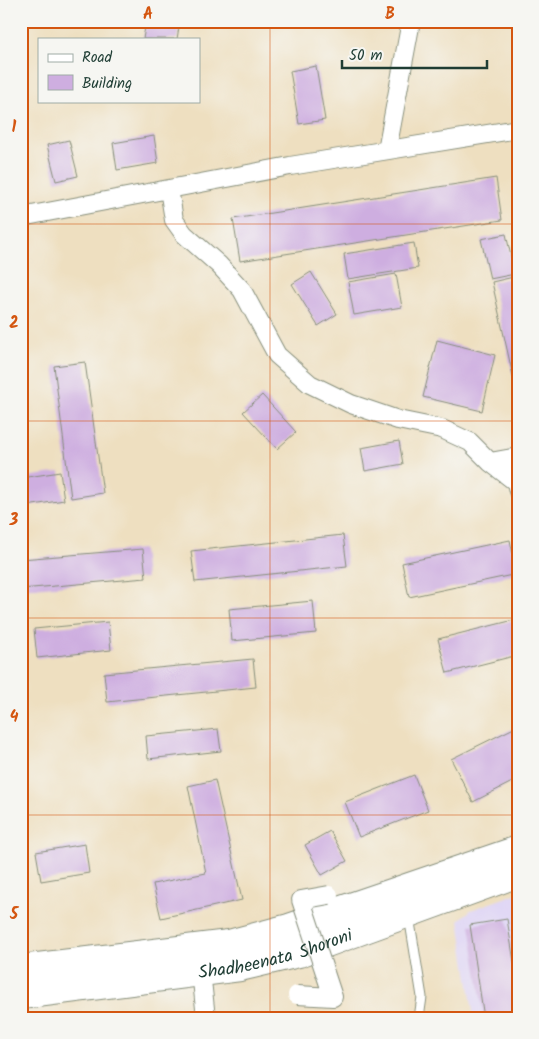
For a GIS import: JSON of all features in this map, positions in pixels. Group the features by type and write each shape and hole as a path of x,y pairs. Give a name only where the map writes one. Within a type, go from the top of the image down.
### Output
{"main road":[{"name":"Shadheenata Shoroni","path":"21,969 229,944 289,928 518,850"},
{"name":"Shadheenata Shoroni","path":"21,995 240,966 299,953 518,873"}],"street":[{"path":"387,150 411,21"},
{"path":"21,217 387,150 518,129"},
{"path":"169,189 174,220 184,234 219,265 242,290 277,355 310,384 351,404 398,420 442,429 470,442 490,462 516,482 518,491"},
{"path":"490,462 518,457"},
{"path":"297,995 332,997 301,900 329,895"},
{"path":"201,971 206,1018"}],"lane":[{"path":"409,913 422,997 419,1018"}],"shaded area":[{"path":"518,893 518,1018 474,1018 459,920 471,910"}],"building":[{"path":"146,21 180,21 177,38 143,38"},
{"path":"316,66 325,120 299,124 290,71"},
{"path":"21,74 27,96 21,98"},
{"path":"154,136 158,163 117,170 113,143"},
{"path":"69,140 78,176 56,181 47,145"},
{"path":"496,178 502,220 240,261 233,219"},
{"path":"506,234 515,274 490,279 481,239"},
{"path":"414,243 418,268 348,279 344,254"},
{"path":"311,272 337,314 318,326 292,284"},
{"path":"396,274 402,307 354,315 348,282"},
{"path":"518,276 518,394 517,394 492,282"},
{"path":"437,340 495,355 482,411 423,397"},
{"path":"85,362 103,493 71,498 54,366"},
{"path":"262,395 296,432 277,449 243,412"},
{"path":"399,441 403,464 365,471 361,448"},
{"path":"60,472 64,500 21,507 21,478"},
{"path":"343,535 347,566 195,582 191,551"},
{"path":"510,540 517,574 409,597 402,563"},
{"path":"143,549 146,578 21,589 21,559"},
{"path":"313,601 316,633 232,641 229,609"},
{"path":"518,619 518,655 447,673 438,639"},
{"path":"108,622 111,650 37,658 34,629"},
{"path":"253,659 256,687 107,702 104,673"},
{"path":"518,726 518,779 473,802 451,759"},
{"path":"218,729 221,751 148,759 146,736"},
{"path":"414,775 428,810 359,837 345,802"},
{"path":"215,780 242,900 161,918 153,884 206,873 188,786"},
{"path":"330,831 347,861 322,875 305,845"},
{"path":"85,844 89,873 41,881 36,852"},
{"path":"507,919 518,986 518,1018 484,1018 470,925"}]}
